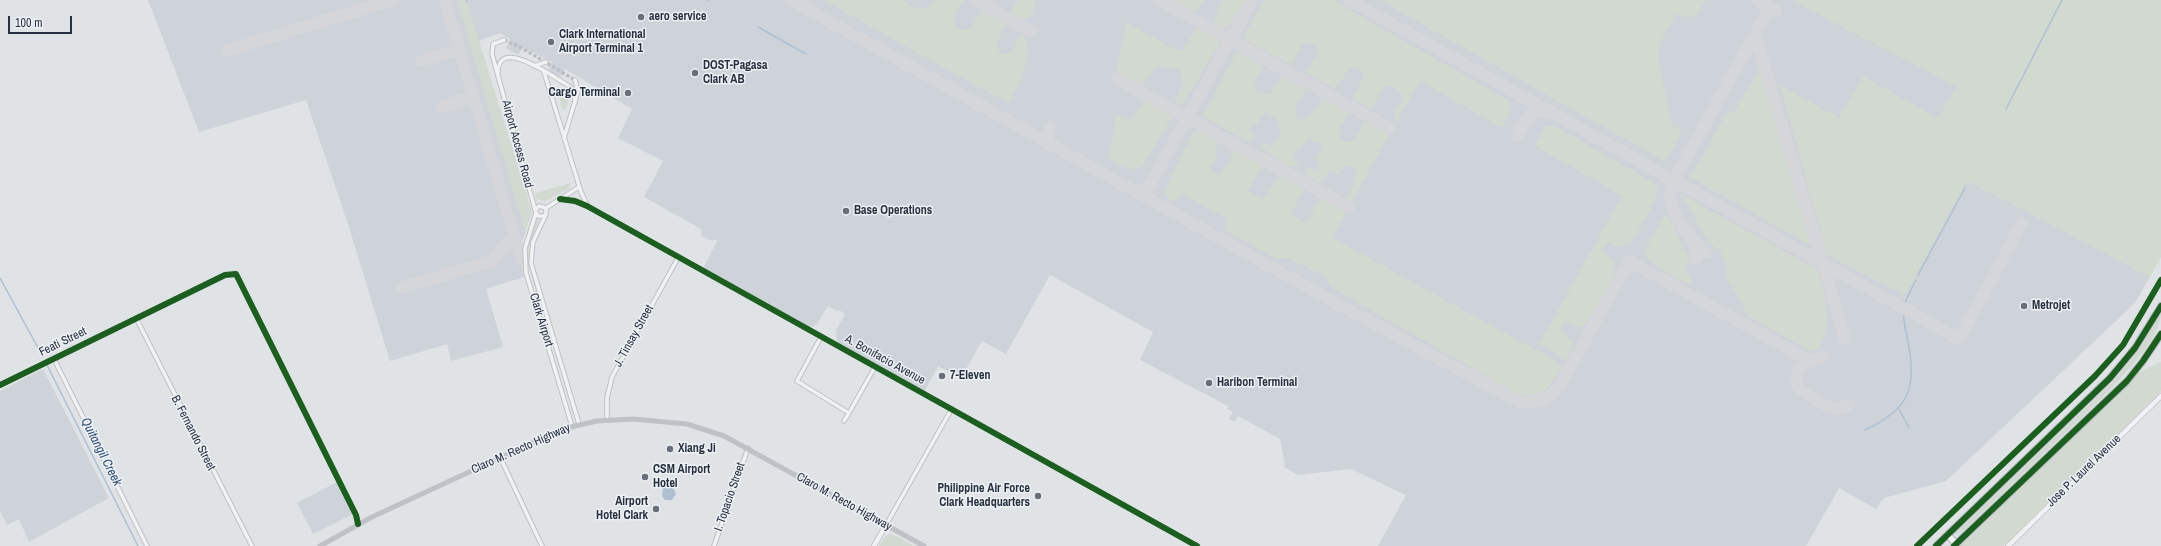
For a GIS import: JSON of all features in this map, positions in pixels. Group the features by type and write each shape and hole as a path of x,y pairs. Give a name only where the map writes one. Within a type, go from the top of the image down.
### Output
{"main road":[{"path":"1936,546 2119,369 2143,337 2161,306"},
{"path":"1948,534 1955,545 2127,381 2143,362 2161,334"},
{"name":"Claro M. Recto Highway","path":"320,546 358,524 539,438 579,424 607,420 641,419 687,424 724,436 924,546"}],"street":[{"name":"Airport Access Road","path":"504,40 496,42 492,47 499,78 536,212"},
{"name":"Airport Access Road","path":"499,78 499,65 507,56 520,58 572,89 575,96 575,103"},
{"path":"534,66 546,62"},
{"path":"544,72 579,187 587,206"},
{"path":"564,138 578,91 575,80"},
{"path":"546,208 539,206 536,212 538,216 544,216 546,208 579,187"},
{"name":"A. Bonifacio Avenue","path":"560,199 575,201 587,206 1197,546"},
{"name":"Clark Airport","path":"536,212 526,240 524,256 526,273 572,426"},
{"name":"Clark Airport","path":"544,216 533,242 531,263 579,424"},
{"name":"J. Tinsay Street","path":"607,420 607,398 612,377 678,258"},
{"name":"Feati Street","path":"0,385 225,275 236,274 356,515 358,524"},
{"name":"B. Fernando Street","path":"136,318 252,546"},
{"path":"544,329 550,327"},
{"path":"821,337 798,379 798,382 849,413"},
{"path":"54,359 147,546"},
{"path":"844,422 875,367"},
{"name":"Jose P. Laurel Avenue","path":"2008,546 2161,396"},
{"path":"874,546 951,410"},
{"name":"I. Topacio Street","path":"714,546 748,448"},
{"path":"500,457 542,546"}],"shaded area":[{"path":"148,0 2161,0 2161,257 2135,303 1946,481 1884,498 1876,509 1839,488 1806,546 1378,546 1406,495 1351,469 1298,475 1284,467 1285,465 1280,439 1238,416 1235,422 1229,419 1233,412 1227,409 1228,406 1140,360 1153,332 1050,275 1006,354 982,341 961,378 938,366 924,392 837,344 836,331 845,314 839,310 838,312 828,306 817,324 809,328 703,269 717,241 713,239 712,241 701,236 701,229 644,197 663,161 618,138 632,109 565,69 560,78 548,71 552,62 523,47 518,55 506,48 510,39 500,33 478,41 529,220 521,246 521,259 524,277 486,289 503,347 451,361 447,344 390,361 348,224 306,100 199,132"},
{"path":"457,0 472,0 468,1 468,5 532,212 525,233"},
{"path":"823,0 901,0 918,9 928,8 933,0 964,0 957,11 955,19 955,23 960,30 970,29 982,9 1006,23 997,43 999,52 1006,54 1011,53 1022,33 1026,40 1028,49 1021,79 1009,104"},
{"path":"1017,0 1036,0 1033,15 1024,18 1010,12"},
{"path":"1172,0 1204,0 1195,12"},
{"path":"1222,0 1245,0 1229,27 1224,28 1214,25 1214,20"},
{"path":"1264,0 1333,0 1508,100 1511,110 1508,118 1502,128 1420,81 1396,123 1395,111 1403,99 1398,90 1389,85 1384,88 1371,109 1352,99 1364,76 1361,71 1354,68 1348,70 1335,89 1306,73 1319,51 1316,45 1310,43 1303,44 1291,65 1243,38"},
{"path":"1379,0 1706,0 1696,16 1687,18 1676,14 1659,45 1659,63 1672,125 1682,132 1666,162"},
{"path":"1791,0 2161,0 2161,257 2150,277 1967,181 1905,296 1827,255 1780,85 1839,118 1863,76 1938,118 1957,87"},
{"path":"1126,22 1178,51 1183,49 1197,26 1222,40 1183,104 1175,101 1183,82 1179,69 1161,67 1155,68 1144,84 1141,85 1116,72"},
{"path":"1237,51 1264,66 1258,76 1255,86 1258,93 1269,95 1282,76 1306,89 1296,107 1296,115 1298,119 1307,118 1310,116 1322,98 1349,113 1339,129 1342,140 1347,142 1354,140 1364,121 1389,135 1352,202 1346,199 1357,173 1355,167 1346,165 1339,175 1330,170 1324,181 1320,182 1304,175 1307,167 1316,171 1320,162 1316,159 1323,145 1308,139 1300,151 1297,149 1293,158 1300,163 1296,166 1290,167 1261,149 1263,142 1273,147 1281,132 1277,119 1265,113 1256,126 1253,125 1250,129 1255,138 1249,143 1202,116"},
{"path":"1760,67 1811,246 1690,177 1728,111 1733,114"},
{"path":"557,87 564,90 568,97 568,104 564,110 562,108"},
{"path":"1145,100 1173,115 1143,166 1130,169 1109,159 1116,114 1131,120"},
{"path":"1549,125 1554,126 1658,185 1654,203 1632,242 1617,247 1607,242 1602,252 1609,256 1614,264 1612,278 1604,295 1585,325 1577,327 1565,321 1560,331 1571,340 1572,343 1566,360 1539,344 1622,196 1535,146 1544,128"},
{"path":"1200,127 1220,139 1215,150 1216,158 1209,168 1220,176 1236,148 1263,164 1248,191 1263,199 1279,173 1305,188 1291,214 1306,223 1321,197 1346,212 1333,238 1563,365 1555,379 1547,389 1542,392 1536,394 1519,395 1332,288 1325,276 1288,258 1277,259 1224,230 1226,218 1183,195 1173,202 1165,196 1165,190 1193,132"},
{"path":"571,183 569,189 545,201 536,199 535,193"},
{"path":"1681,194 1817,269 1826,300 1827,309 1824,338 1819,348 1810,351 1749,317 1725,275 1727,267 1720,251 1709,243"},
{"path":"1665,214 1673,224 1691,264 1684,266 1693,283 1688,284 1663,271 1648,258 1644,252"},
{"path":"538,217 539,219 530,244 529,257 545,325 527,259 528,242"},
{"path":"2161,313 2155,332 2149,343 2142,354 2117,383 1964,530 1956,535 1956,533 2112,383 2141,347"},
{"path":"2161,362 2161,391 2003,546 1960,546 2138,373"},
{"path":"43,369 109,498 29,542 19,519 7,525 0,511 0,391"},
{"path":"337,482 353,514 313,534 297,503"},
{"path":"889,534 894,535 914,546 879,546"}],"water":[{"path":"661,481 665,483 665,487 671,486 674,489 676,494 672,500 665,500 662,496 663,488 659,485"}],"waterway":[{"path":"2006,109 2062,0"},
{"path":"758,27 806,54"},
{"path":"1918,275 1965,188"},
{"name":"Quitangil Creek","path":"0,278 43,357"},
{"path":"1865,430 1892,414 1901,405 1907,395 1910,384 1911,357 1904,324 1904,312 1906,301 1916,280"},
{"name":"Quitangil Creek","path":"47,365 138,546"},
{"path":"1899,409 1909,428"}],"taxiway":[{"path":"228,50 393,0"},
{"path":"445,0 521,259"},
{"path":"791,0 1336,303 1519,402 1540,400 1549,396 1558,389 1629,261 1811,361"},
{"path":"975,0 1031,31"},
{"path":"1159,0 1389,128"},
{"path":"1136,191 1142,191 1148,188 1252,0"},
{"path":"1349,0 1959,339 2022,223"},
{"path":"1757,0 1776,11"},
{"path":"1770,7 1755,34 1845,339"},
{"path":"1706,253 1689,236 1679,221 1670,198 1671,191 1674,180 1755,34"},
{"path":"421,61 460,50"},
{"path":"1117,79 1349,207"},
{"path":"442,107 473,96"},
{"path":"1517,136 1525,121 1529,117 1537,111 1549,112"},
{"path":"1047,142 1050,127"},
{"path":"401,288 492,261 513,235"},
{"path":"1693,242 1696,259"},
{"path":"1823,356 1801,365 1797,374 1797,385 1799,388 1827,406 1836,409 1846,406"}],"tunnel":[{"path":"504,40 522,48 575,80"}],"cycle path":[{"path":"560,199 575,201 587,206 1197,546"},
{"path":"0,385 225,275 236,274 356,515 358,524"},
{"path":"1917,546 2095,376 2123,345 2161,280"},
{"path":"1936,546 2110,378 2135,348 2161,306"},
{"path":"1954,546 2127,381 2143,361 2161,334"}],"place":[{"name":"aero service","path":"641,17"},
{"name":"Clark International Airport Terminal 1","path":"551,42"},
{"name":"DOST-Pagasa Clark AB","path":"695,73"},
{"name":"Cargo Terminal","path":"628,93"},
{"name":"Base Operations","path":"846,211"},
{"name":"Metrojet","path":"2024,306"},
{"name":"7-Eleven","path":"942,376"},
{"name":"Haribon Terminal","path":"1209,383"},
{"name":"Xiang Ji","path":"670,449"},
{"name":"CSM Airport Hotel","path":"645,477"},
{"name":"Philippine Air Force Clark Headquarters","path":"1038,496"},
{"name":"Airport Hotel Clark","path":"656,509"}]}
